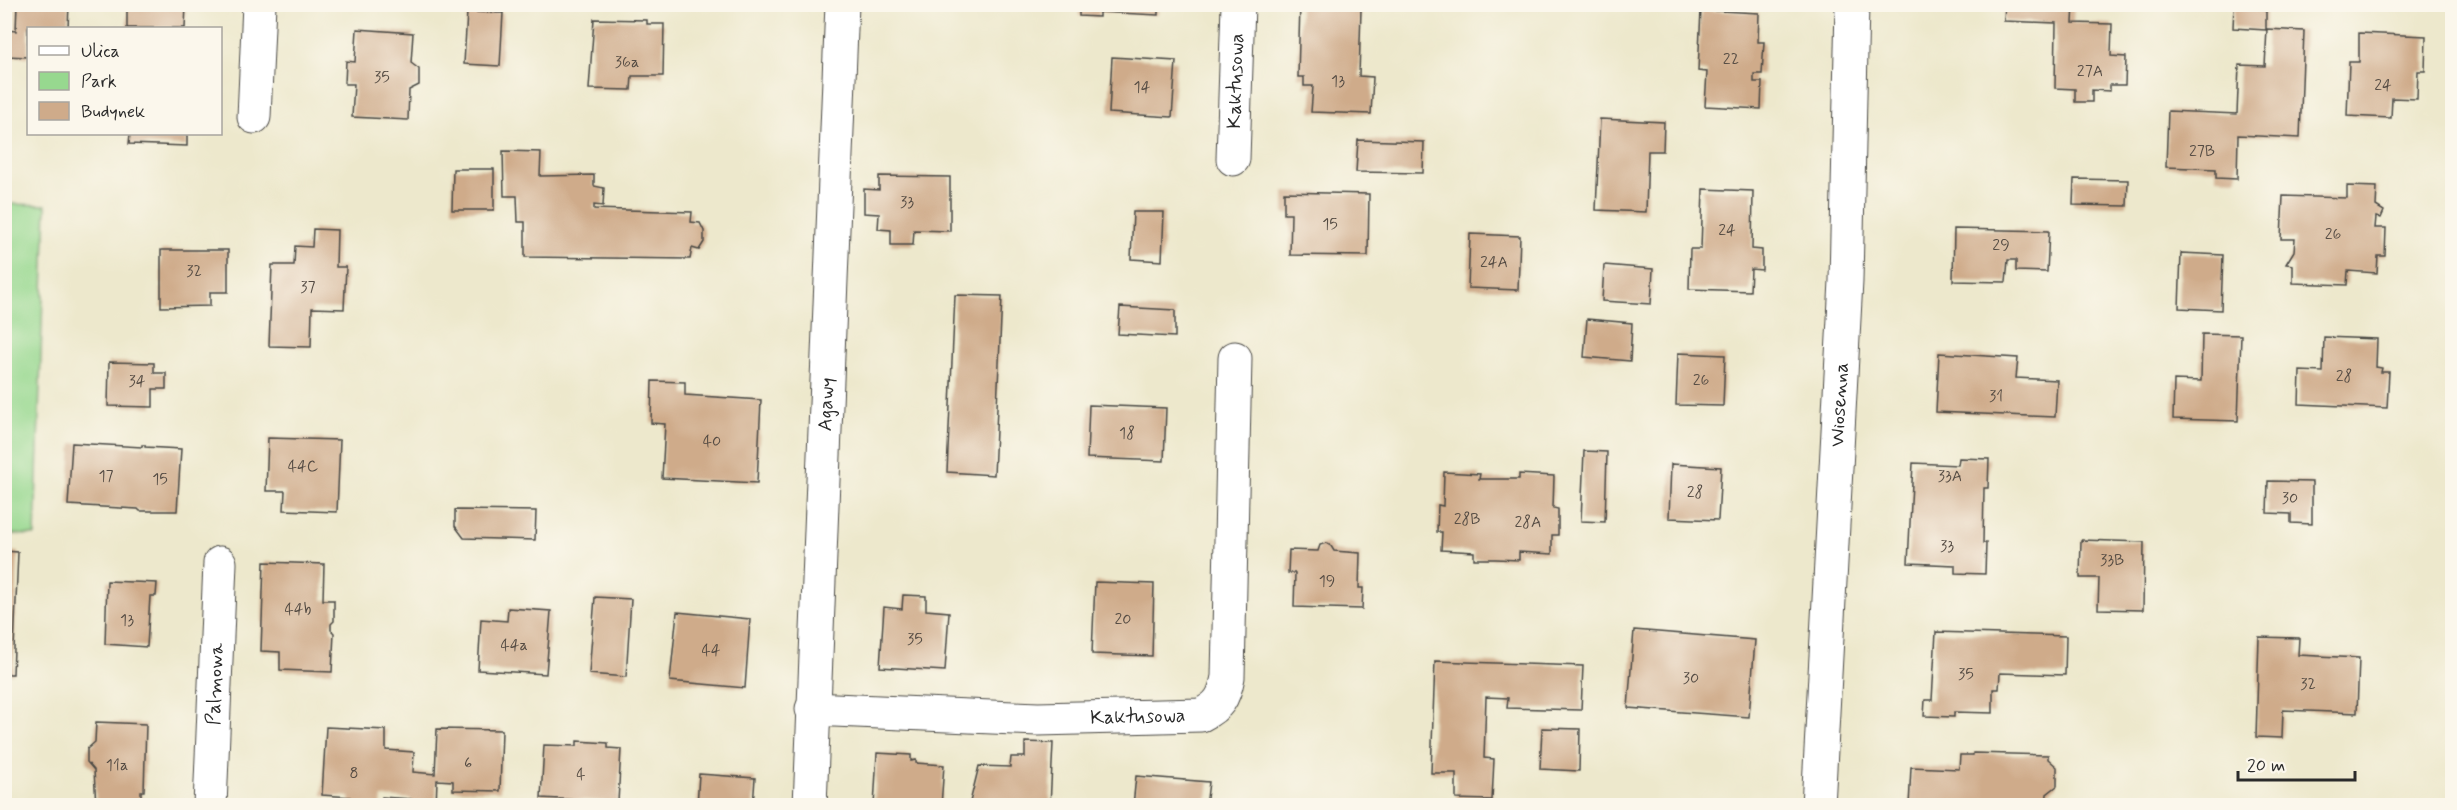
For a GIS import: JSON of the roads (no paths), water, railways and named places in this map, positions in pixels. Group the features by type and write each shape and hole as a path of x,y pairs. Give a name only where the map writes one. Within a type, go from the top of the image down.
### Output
{"street":[{"path":"254,117 259,4"},
{"name":"Agawy","path":"810,806 812,709 842,4"},
{"name":"Kaktusowa","path":"1233,159 1238,4"},
{"name":"Wiosenna","path":"1818,806 1846,281 1852,4"},
{"name":"Kaktusowa","path":"812,709 1038,719 1201,715 1216,707 1224,696 1228,677 1235,358"},
{"name":"Palmowa","path":"210,806 220,563"}]}
